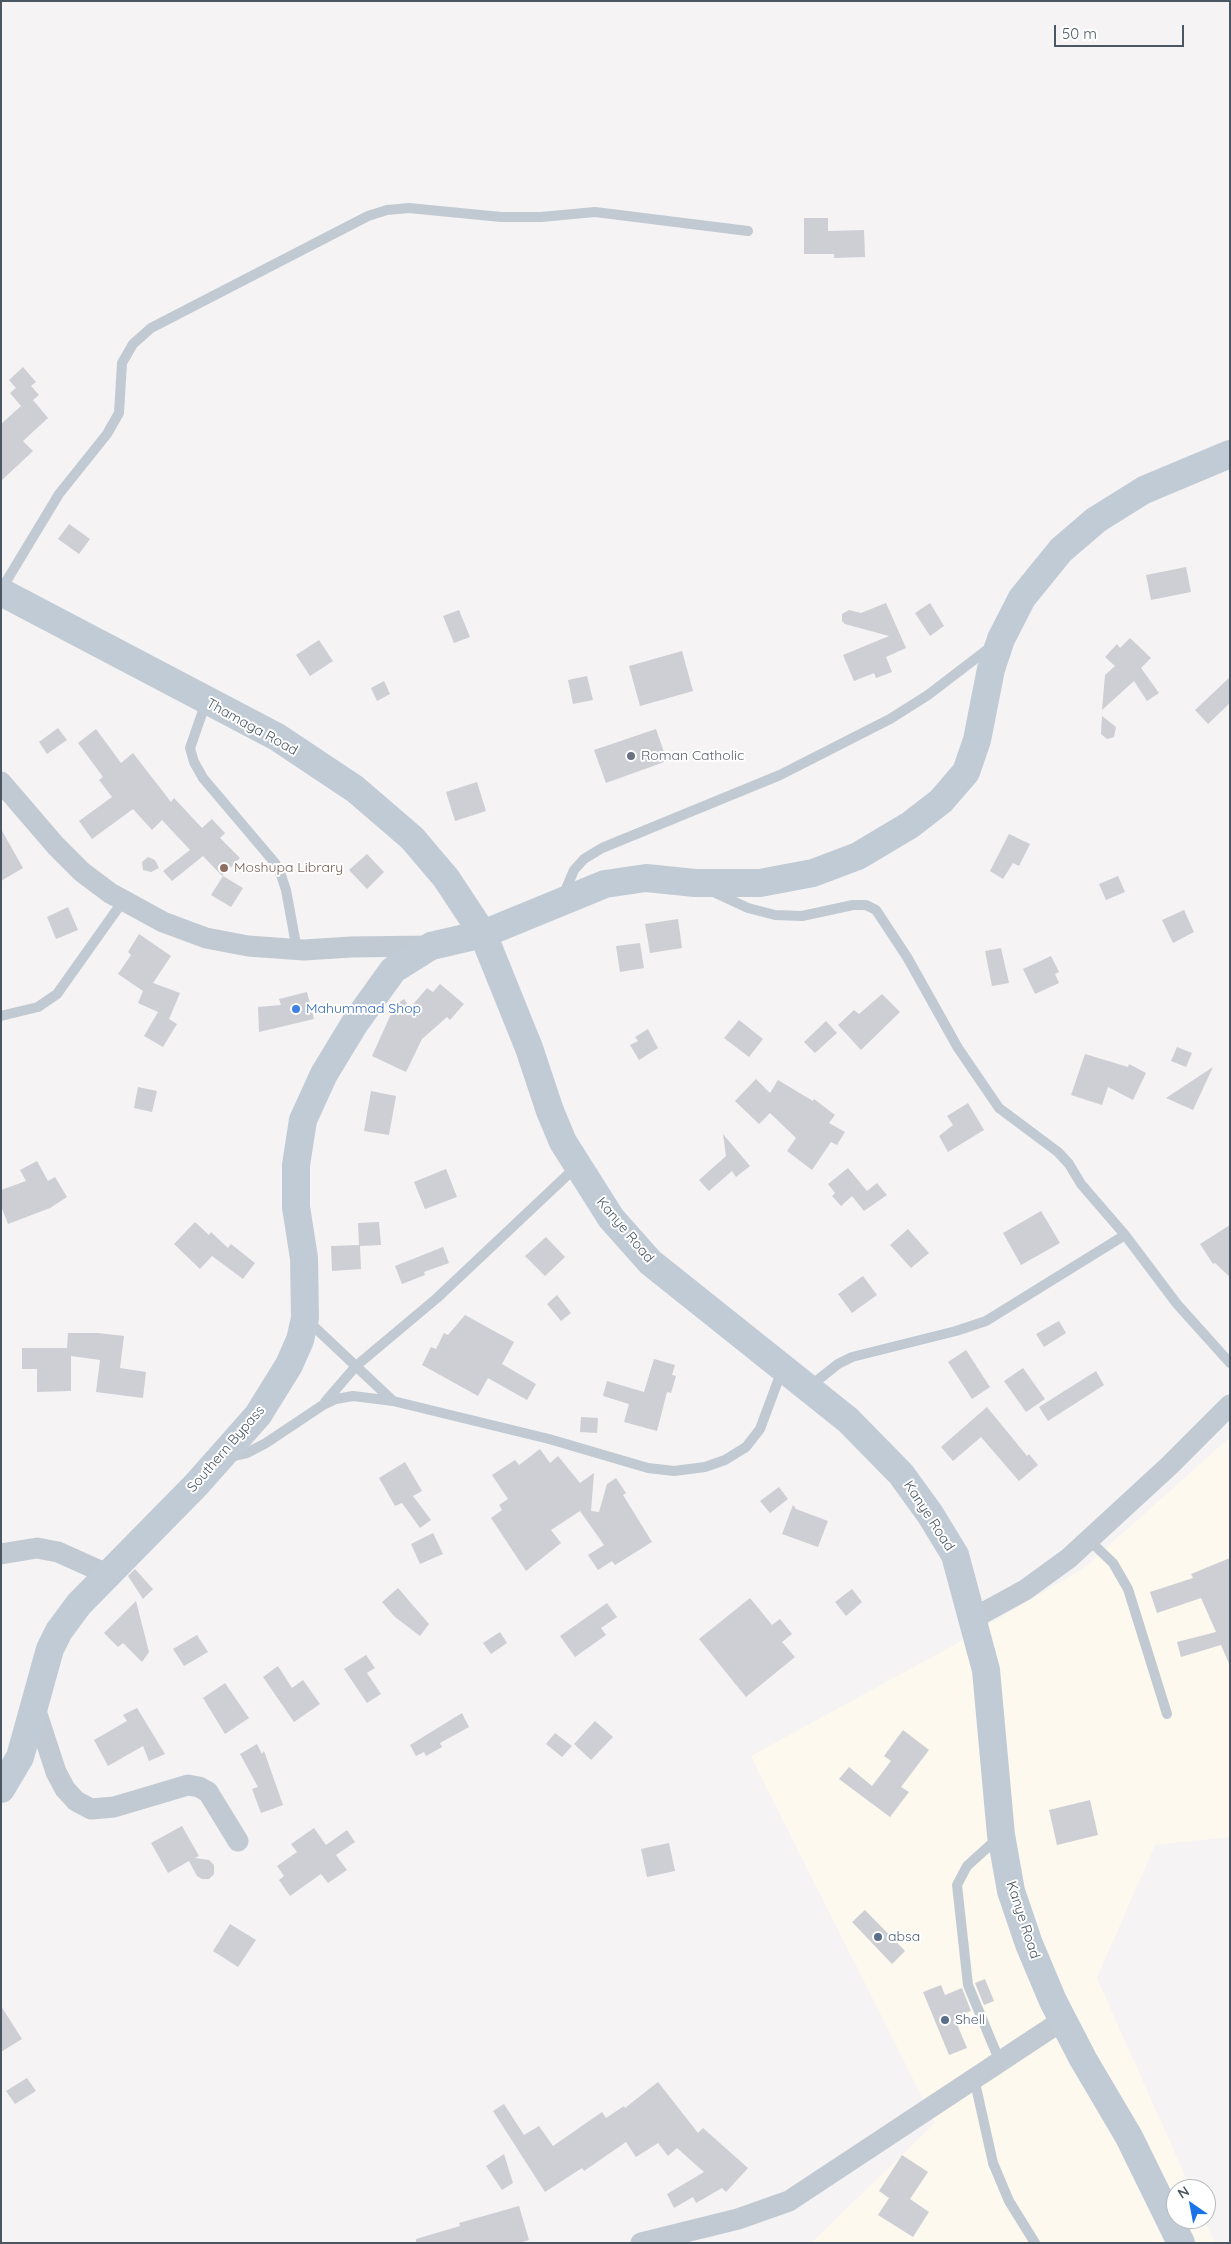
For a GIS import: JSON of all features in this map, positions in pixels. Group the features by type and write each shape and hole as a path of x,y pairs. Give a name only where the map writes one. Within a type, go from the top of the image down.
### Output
{"main road":[{"name":"Southern Bypass","path":"1,1789 20,1757 50,1649 59,1631 79,1604 218,1460 258,1415 289,1365 300,1340 305,1318 304,1266 296,1198 296,1165 303,1120 324,1074 356,1022 393,970 432,946 483,934 605,884 646,878 695,883 760,883 814,873 858,856 910,826 941,801 966,772 977,740 991,669 1001,639 1022,598 1061,550 1096,520 1144,490 1230,454"},
{"name":"Thamaga Road","path":"1,591 206,702 277,737 362,796 412,838 446,878 483,934"},
{"name":"Kanye Road","path":"483,934 530,1048 550,1111 577,1166 611,1218 650,1262 783,1367 874,1445 901,1474 930,1514 955,1555 986,1670 1002,1835 1011,1890 1029,1944 1063,2020 1129,2137 1182,2243"}],"street":[{"path":"1,782 56,846 82,872 123,900 163,922 206,938 248,946 297,950 432,946"},
{"path":"972,1619 1025,1590 1069,1558 1170,1465 1230,1405"},
{"path":"1,1554 37,1548 58,1552 108,1574"},
{"path":"35,1708 56,1772 65,1789 76,1802 91,1810 114,1807 188,1786 199,1786 208,1792 238,1841"},
{"path":"641,2243 672,2240 789,2202 1063,2020"}],"lane":[{"path":"1,591 59,494 107,434 119,413 122,363 133,344 151,328 368,216 387,210 409,208 501,217 541,217 595,212 748,231"},
{"path":"562,901 574,870 584,859 602,848 780,775 890,719 928,695 1001,639"},
{"path":"206,702 190,748 194,762 203,778 278,869 286,890 297,950"},
{"path":"695,883 748,908 775,915 802,916 853,905 866,905 876,910 907,958 958,1048 1000,1108 1058,1152 1069,1164 1081,1184 1177,1304 1230,1363"},
{"path":"1,1016 38,1007 56,994 123,900"},
{"path":"323,1405 356,1366 437,1298 577,1166"},
{"path":"808,1388 838,1364 852,1357 956,1331 986,1321 1124,1236"},
{"path":"305,1318 392,1401"},
{"path":"218,1460 247,1453 266,1443 323,1405 336,1399 353,1396 392,1401 549,1439 648,1468 674,1470 705,1467 725,1460 746,1447 760,1429 783,1367"},
{"path":"1089,1540 1113,1563 1128,1589 1167,1714"},
{"path":"1000,2062 968,1985 957,1885 967,1866 1002,1835"},
{"path":"974,2078 993,2163 1009,2201 1035,2243"}],"shaded area":[{"path":"1230,1437 1230,1837 1155,1845 1097,1978 1187,2179 1166,2179 1166,2229 1209,2229 1215,2243 811,2243 935,2123 751,1756 954,1645 1084,1568"}],"building":[{"path":"804,218 828,218 828,231 864,230 865,257 834,258 834,254 804,254"},
{"path":"23,367 36,382 31,386 39,395 33,400 48,418 23,441 33,451 1,481 1,424 21,406 10,393 16,388 9,380"},
{"path":"69,524 90,539 79,554 58,539"},
{"path":"1186,567 1191,592 1151,600 1146,575"},
{"path":"886,603 906,648 886,657 892,672 876,678 874,673 854,681 843,655 889,636 845,624 842,621 842,614 849,610 861,613"},
{"path":"930,603 944,626 930,636 915,613"},
{"path":"459,610 470,637 454,643 443,616"},
{"path":"1130,638 1151,658 1141,668 1159,693 1147,701 1134,681 1102,710 1105,675 1115,666 1105,657 1117,644 1120,648"},
{"path":"319,640 333,661 310,676 296,655"},
{"path":"682,651 693,691 640,706 629,666"},
{"path":"587,676 593,700 573,704 568,680"},
{"path":"1230,677 1230,703 1208,724 1195,710"},
{"path":"384,681 390,694 377,701 371,688"},
{"path":"1102,716 1116,727 1114,737 1107,739 1101,734"},
{"path":"58,728 67,740 47,754 39,742"},
{"path":"96,729 121,763 133,753 171,802 174,798 202,828 212,819 225,833 220,838 240,858 222,876 203,856 172,881 163,871 190,850 162,820 152,830 133,809 92,839 79,821 112,797 99,780 103,777 78,743"},
{"name":"Roman Catholic","path":"656,729 667,761 606,783 594,750"},
{"path":"477,782 486,811 455,821 446,792"},
{"path":"1,829 23,868 1,881"},
{"path":"1009,834 1030,844 1019,866 1013,863 1003,879 990,871"},
{"path":"367,854 384,872 367,889 349,870"},
{"path":"148,857 155,860 159,868 151,872 143,870 142,862"},
{"path":"223,876 243,888 231,907 211,895"},
{"path":"1118,876 1125,892 1106,900 1099,884"},
{"path":"68,907 78,930 56,939 47,917"},
{"path":"1184,910 1194,932 1173,943 1162,920"},
{"path":"678,919 682,948 650,953 645,924"},
{"path":"139,934 171,956 153,983 180,993 169,1019 177,1024 163,1047 144,1036 158,1012 138,1003 143,991 118,974 131,955 128,952"},
{"path":"640,943 644,968 620,972 616,946"},
{"path":"1001,948 1009,983 992,986 985,951"},
{"path":"1051,956 1059,972 1055,974 1059,983 1035,994 1023,969"},
{"path":"440,984 464,1004 450,1020 447,1017 422,1039 406,1072 372,1056 391,1014 388,1010 404,999 410,1008 427,988 433,992"},
{"path":"307,992 314,1019 259,1032 258,1007 281,1005 279,999"},
{"path":"882,994 900,1012 861,1050 838,1025 854,1010 859,1014"},
{"path":"739,1020 763,1039 749,1057 724,1038"},
{"path":"826,1021 837,1033 815,1053 804,1042"},
{"path":"648,1029 658,1048 639,1060 630,1045 638,1041 635,1037"},
{"path":"1177,1047 1192,1053 1186,1067 1171,1061"},
{"path":"1085,1054 1128,1067 1129,1064 1146,1073 1133,1100 1108,1087 1102,1105 1071,1095"},
{"path":"1213,1067 1193,1110 1166,1098"},
{"path":"756,1079 770,1093 778,1080 813,1101 814,1099 835,1115 829,1123 845,1132 837,1145 831,1142 812,1170 787,1151 796,1138 770,1113 759,1124 735,1101"},
{"path":"138,1087 157,1091 152,1112 134,1108"},
{"path":"371,1091 396,1096 389,1135 364,1131"},
{"path":"968,1103 984,1130 948,1152 939,1136 953,1125 947,1116"},
{"path":"723,1134 750,1166 736,1177 732,1171 709,1191 699,1180 726,1156"},
{"path":"37,1161 48,1181 55,1177 67,1197 50,1208 8,1224 1,1206 1,1190 26,1181 20,1170"},
{"path":"848,1168 867,1191 877,1183 887,1195 864,1211 852,1196 841,1206 832,1196 835,1193 828,1184"},
{"path":"446,1169 457,1197 425,1209 414,1182"},
{"path":"1041,1211 1060,1243 1021,1265 1003,1233"},
{"path":"195,1222 209,1235 211,1232 228,1248 231,1244 255,1263 243,1279 212,1256 200,1269 174,1244"},
{"path":"379,1222 381,1245 360,1246 361,1269 332,1271 331,1246 359,1245 358,1223"},
{"path":"1230,1225 1230,1277 1215,1263 1213,1264 1200,1244"},
{"path":"908,1229 929,1253 911,1268 890,1245"},
{"path":"546,1237 565,1257 545,1276 525,1256"},
{"path":"443,1247 449,1263 424,1272 425,1275 402,1284 395,1266"},
{"path":"863,1276 877,1295 852,1313 838,1294"},
{"path":"557,1295 571,1313 561,1321 547,1304"},
{"path":"465,1315 514,1342 502,1364 536,1384 527,1400 488,1378 478,1396 422,1365 431,1347 436,1349 444,1333 448,1335"},
{"path":"1059,1321 1066,1333 1044,1347 1036,1334"},
{"path":"68,1333 98,1333 124,1336 120,1368 146,1372 143,1398 96,1392 100,1360 71,1356 71,1391 37,1392 37,1369 22,1369 22,1348 67,1348"},
{"path":"966,1350 990,1387 972,1399 948,1362"},
{"path":"654,1359 675,1365 672,1375 676,1376 671,1393 667,1392 657,1431 624,1422 629,1404 603,1396 607,1381 644,1392"},
{"path":"1023,1368 1045,1399 1026,1412 1004,1381"},
{"path":"1096,1371 1104,1385 1048,1421 1039,1407"},
{"path":"987,1407 1027,1456 1029,1454 1038,1465 1019,1481 981,1437 953,1461 941,1447"},
{"path":"581,1417 598,1418 597,1433 580,1432"},
{"path":"540,1449 550,1463 558,1456 580,1483 594,1473 591,1511 599,1512 607,1484 616,1478 626,1493 623,1495 652,1542 615,1565 612,1561 598,1570 588,1555 604,1545 580,1511 551,1530 561,1543 526,1571 491,1518 502,1510 499,1505 508,1499 492,1475 515,1460 519,1465"},
{"path":"405,1462 422,1491 413,1496 431,1520 420,1528 402,1503 395,1506 379,1478"},
{"path":"779,1487 788,1499 770,1513 760,1501"},
{"path":"793,1505 796,1509 828,1521 818,1547 782,1534"},
{"path":"433,1533 443,1554 420,1564 411,1544"},
{"path":"1230,1558 1230,1666 1221,1645 1181,1657 1177,1642 1216,1632 1201,1598 1157,1613 1150,1592 1193,1578 1191,1574"},
{"path":"135,1569 153,1589 143,1599 128,1576"},
{"path":"398,1588 429,1624 420,1636 395,1617 382,1602"},
{"path":"852,1589 862,1602 846,1616 835,1602"},
{"path":"750,1598 772,1625 780,1619 792,1634 782,1642 795,1657 746,1697 699,1639"},
{"path":"136,1601 149,1652 142,1662 123,1643 118,1647 104,1633"},
{"path":"607,1603 617,1617 601,1628 606,1635 575,1657 560,1636"},
{"path":"500,1632 507,1643 491,1654 483,1643"},
{"path":"197,1635 208,1652 184,1666 173,1649"},
{"path":"366,1655 375,1668 367,1673 381,1694 367,1703 344,1669"},
{"path":"278,1666 292,1688 303,1680 320,1704 294,1722 263,1677"},
{"path":"225,1683 249,1718 225,1734 203,1698"},
{"path":"137,1708 165,1754 149,1761 143,1746 108,1766 94,1740 127,1721 123,1715"},
{"path":"462,1713 469,1727 440,1743 442,1747 426,1756 424,1752 416,1756 410,1745"},
{"path":"595,1721 613,1737 591,1760 574,1744"},
{"path":"903,1730 929,1750 901,1787 909,1792 890,1817 839,1779 849,1767 872,1786 891,1761 884,1756"},
{"path":"555,1733 572,1746 562,1757 546,1744"},
{"path":"257,1744 262,1754 264,1751 283,1805 261,1813 252,1789 258,1787 240,1754"},
{"path":"1090,1800 1098,1835 1057,1845 1049,1810"},
{"path":"182,1826 199,1856 195,1858 209,1860 214,1865 214,1874 209,1879 202,1879 197,1876 189,1861 168,1873 151,1843"},
{"path":"314,1828 326,1845 347,1830 355,1842 336,1855 347,1870 328,1883 321,1874 290,1896 279,1880 284,1876 277,1866 297,1852 291,1844"},
{"path":"669,1843 675,1871 647,1877 641,1849"},
{"name":"absa","path":"865,1910 905,1951 892,1964 852,1922"},
{"path":"230,1924 256,1940 238,1967 213,1951"},
{"path":"985,1979 994,2001 984,2005 975,1983"},
{"name":"Shell","path":"941,1985 945,1995 962,1988 971,2011 954,2017 967,2048 949,2055 923,1992"},
{"path":"1,2006 22,2039 1,2052"},
{"path":"27,2078 36,2091 15,2104 6,2091"},
{"path":"658,2082 698,2133 703,2128 748,2168 726,2192 722,2188 696,2203 693,2197 674,2208 667,2194 704,2172 677,2148 668,2156 658,2143 636,2157 626,2142 584,2171 582,2168 545,2192 493,2111 504,2104 524,2135 539,2126 553,2146 602,2112 606,2118 624,2106 625,2108"},
{"path":"504,2154 513,2183 502,2190 486,2166"},
{"path":"902,2155 928,2172 910,2199 929,2212 913,2237 878,2215 889,2198 879,2191"},
{"path":"519,2206 529,2240 519,2243 416,2243 416,2239 460,2226 459,2223"}],"place":[{"name":"Roman Catholic","path":"631,756"},
{"name":"Moshupa Library","path":"224,868"},
{"name":"Mahummad Shop","path":"296,1009"},
{"name":"absa","path":"878,1937"},
{"name":"Shell","path":"945,2020"}]}
